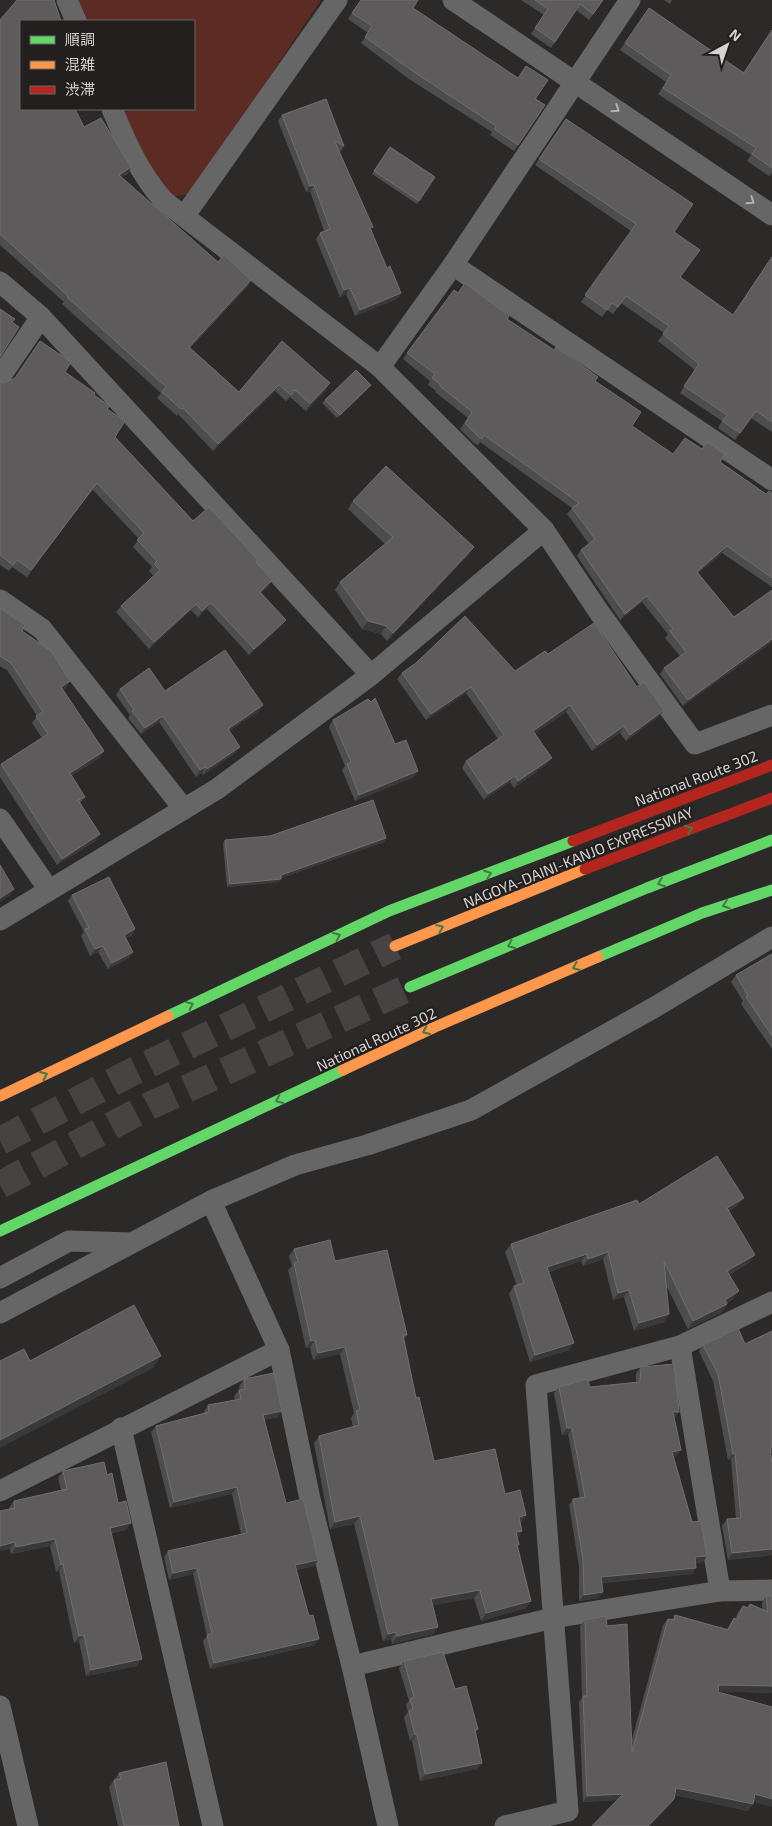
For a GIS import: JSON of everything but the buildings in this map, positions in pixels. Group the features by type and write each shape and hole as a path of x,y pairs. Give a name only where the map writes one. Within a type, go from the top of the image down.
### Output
{"highway":[{"name":"National Route 302","path":"0,1096 389,911 772,765"},
{"name":"NAGOYA-DAINI-KANJO EXPRESSWAY","path":"395,946 630,851 772,798"},
{"path":"410,987 647,888 772,840"},
{"name":"National Route 302","path":"0,1231 435,1027 702,913 772,890"}],"street":[{"path":"67,0 76,20"},
{"path":"185,215 337,0"},
{"path":"453,0 772,215"},
{"path":"380,367 452,265 630,0"},
{"path":"112,110 130,150 148,183 164,200 380,367 544,530 599,612 695,744 772,715"},
{"path":"452,265 772,480"},
{"path":"0,282 41,317 371,675"},
{"path":"0,377 41,317"},
{"path":"0,920 217,790 371,675 544,530"},
{"path":"0,600 42,629 184,809"},
{"path":"0,819 49,890"},
{"path":"0,1313 211,1201 295,1164 367,1145 471,1110 655,1007 772,937"},
{"path":"211,1201 279,1350 310,1499 352,1666 388,1826"},
{"path":"0,1278 69,1241 131,1243"},
{"path":"505,1826 568,1811 536,1385 680,1346 772,1302"},
{"path":"680,1346 720,1591"},
{"path":"0,1491 121,1428 279,1350"},
{"path":"121,1428 213,1826"},
{"path":"352,1666 553,1618 720,1591 772,1590"},
{"path":"0,1706 5,1752 28,1826"}],"shaded area":[{"path":"74,0 321,0 190,195 170,196 158,184 120,110 195,110 195,20 82,20"}],"tunnel":[{"path":"0,1141 128,1074 395,946"},
{"path":"0,1185 149,1106 410,987"}],"traffic: fast":[{"path":"410,987 647,888 772,840"},
{"path":"168,1016 389,911 573,841"},
{"path":"598,957 702,913 772,890"},
{"path":"0,1231 343,1070"}],"traffic: slow":[{"path":"395,946 585,869"},
{"path":"343,1070 435,1027 598,957"},
{"path":"0,1096 168,1016"}],"traffic: jam":[{"path":"573,841 772,765"},
{"path":"585,869 772,798"}]}
